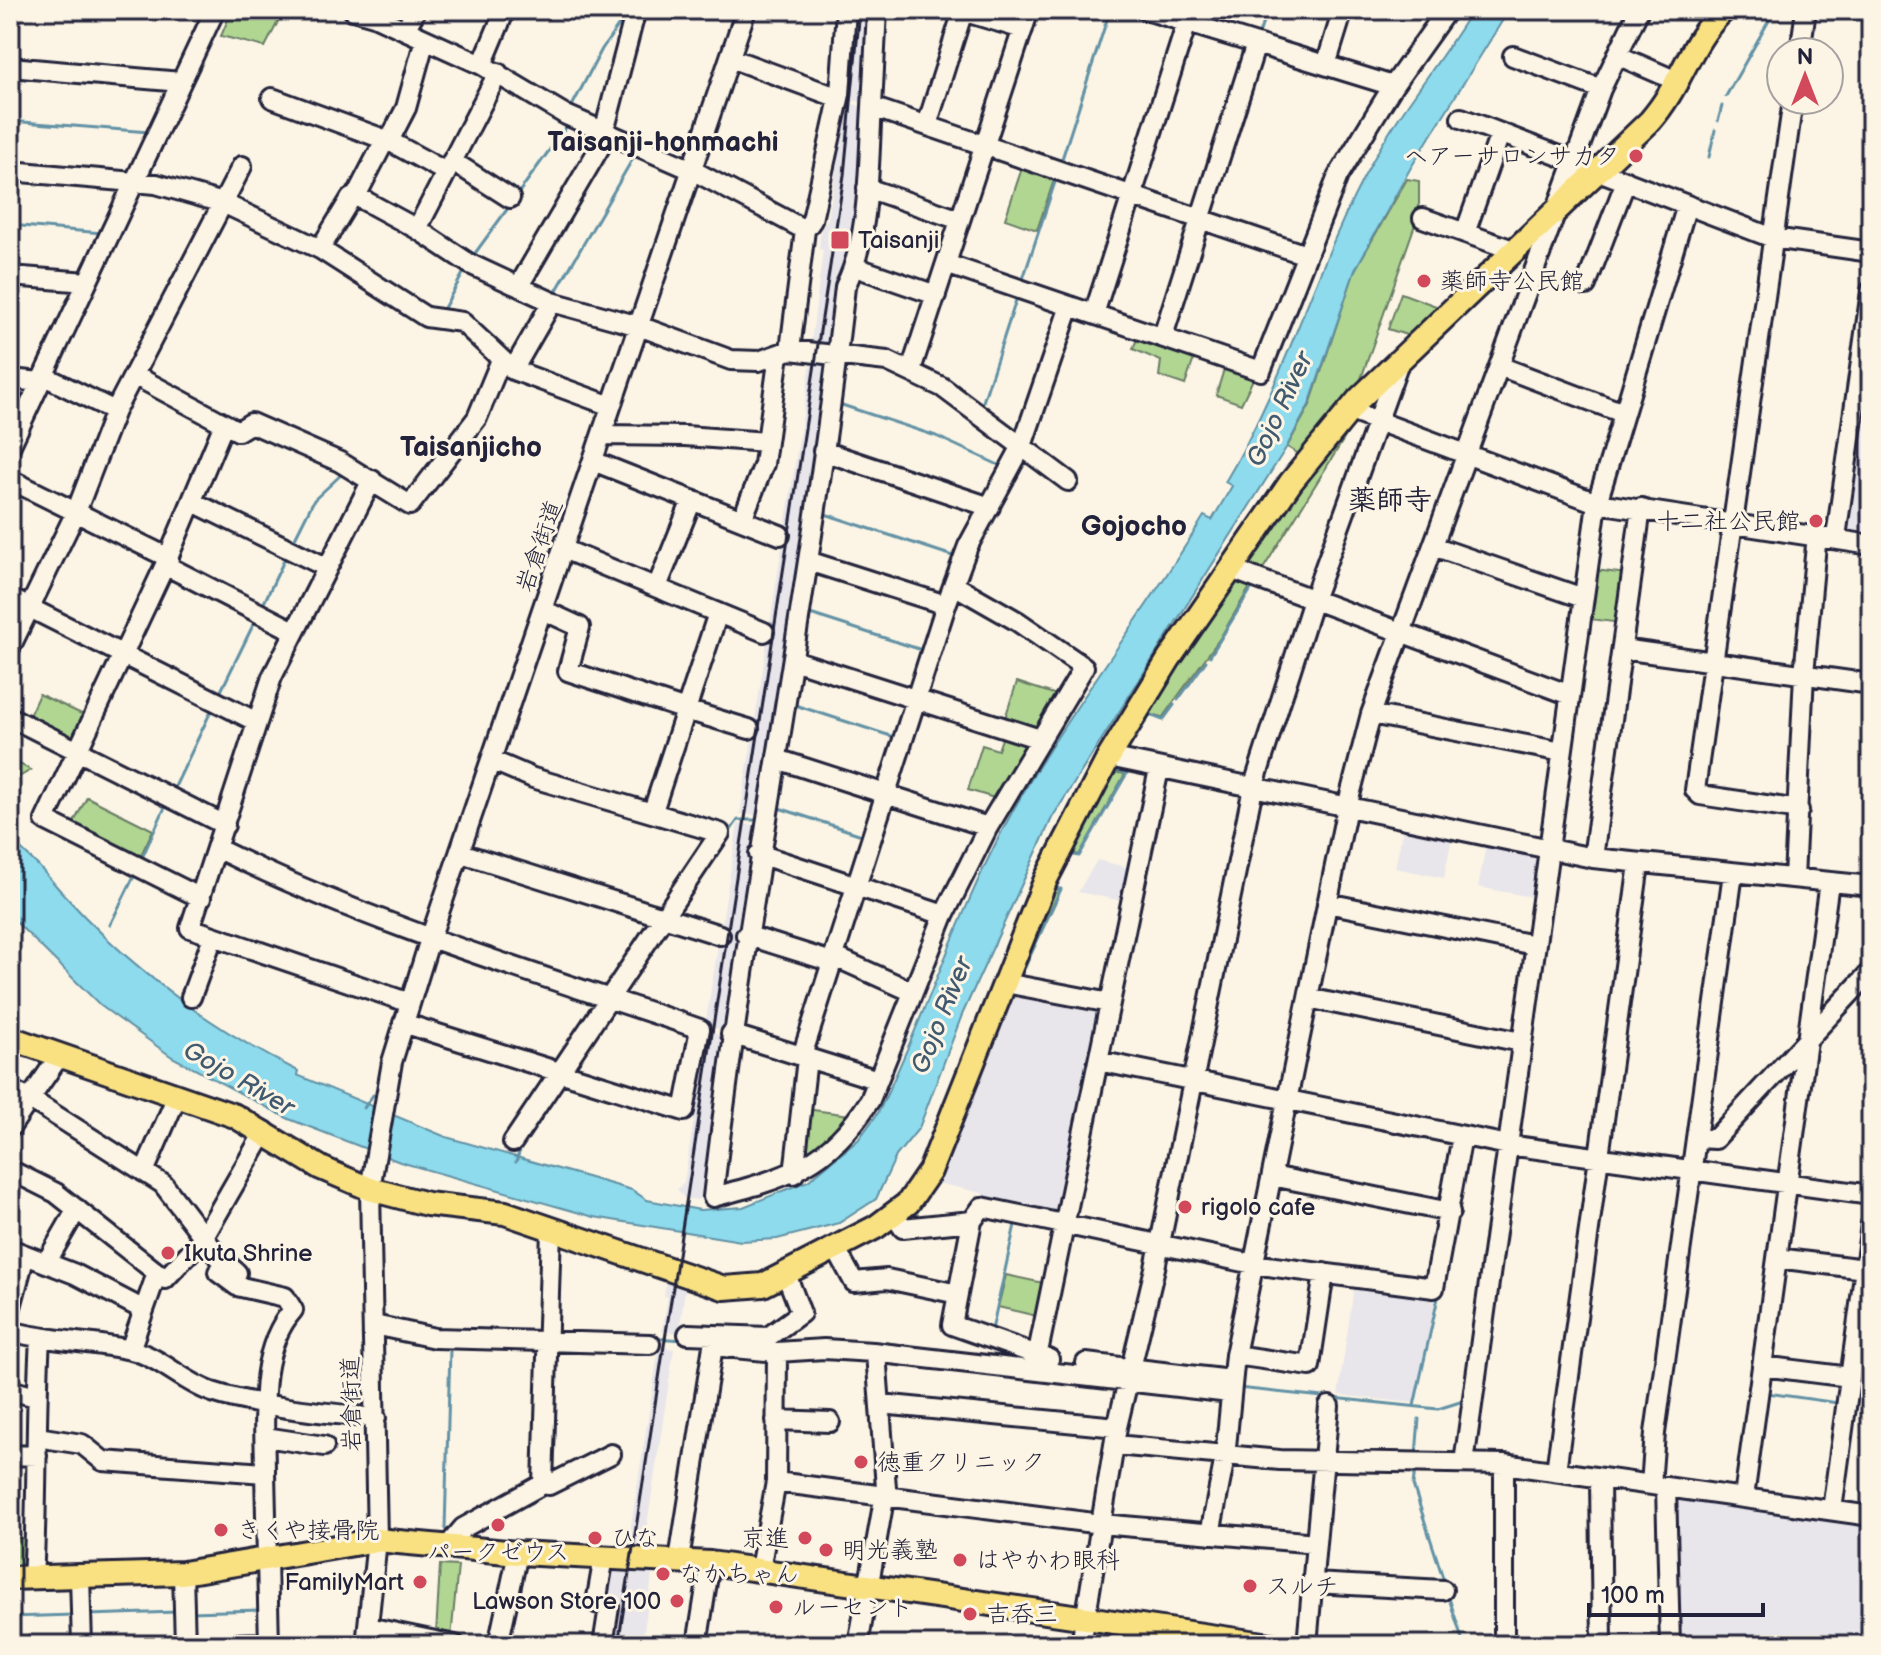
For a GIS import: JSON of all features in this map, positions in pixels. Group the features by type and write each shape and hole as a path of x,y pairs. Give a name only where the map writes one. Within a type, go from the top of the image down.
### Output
{"main road":[{"path":"10,1038 177,1096 265,1131 321,1168 370,1189 427,1204 505,1213 724,1288 763,1285 895,1216 930,1171 1059,851 1109,757 1169,659 1316,447 1348,410 1650,121 1679,82 1702,33 1724,10"},
{"path":"10,1578 183,1573 377,1540 518,1553 710,1563 1271,1645"}],"street":[{"path":"10,447 47,380 87,282 140,183 181,82 215,10"},
{"path":"353,10 490,69 566,115 692,170 805,230"},
{"path":"405,30 416,10"},
{"path":"417,229 449,166 490,69 505,10"},
{"path":"520,284 600,147 636,10"},
{"name":"岩倉街道","path":"367,1636 377,1540 370,1189 403,1023 746,10"},
{"path":"742,520 764,464 805,230 814,214 839,98 846,10"},
{"path":"877,10 867,188 855,267 845,287 838,357 793,660 746,935 731,1034 713,1197 794,1174 850,1131 870,1100 944,915 988,827 1084,667 1017,621 954,585"},
{"path":"927,125 961,10 1023,29"},
{"path":"911,370 1029,10"},
{"path":"1146,10 1189,16 1256,44 1393,86"},
{"path":"1326,65 1343,10"},
{"path":"946,264 1261,371 1338,176 1393,86 1447,10"},
{"path":"1210,1534 1225,1457 1235,1355 1347,807 1371,714 1601,89 1639,10"},
{"path":"1802,36 1806,10"},
{"path":"1094,314 1189,16"},
{"path":"320,249 351,198 356,196 406,108 425,39"},
{"path":"1163,336 1256,44"},
{"path":"1617,55 1679,82"},
{"path":"1513,56 1601,89"},
{"path":"730,58 839,98"},
{"path":"10,67 181,82"},
{"path":"272,98 449,166 510,198"},
{"path":"872,107 1306,255"},
{"path":"1791,116 1695,790 1700,795 1799,810"},
{"path":"1461,118 1773,238 1871,252"},
{"path":"1465,233 1500,134"},
{"path":"10,648 76,512 115,411 242,166"},
{"path":"10,171 140,183 223,203 320,249 426,317 462,322 507,365 611,406"},
{"path":"1586,285 1626,181"},
{"path":"867,188 960,220"},
{"path":"356,196 417,229 470,264 520,284 552,302 639,326 731,360 759,361 785,352 887,361 911,370 942,387 1068,481"},
{"path":"1464,1463 1597,503 1687,205"},
{"path":"1423,218 1513,250"},
{"path":"855,267 936,295"},
{"path":"10,276 87,282"},
{"path":"1836,537 1871,291"},
{"path":"134,375 238,431 251,423 340,462 410,505 477,418 507,365 552,302"},
{"path":"794,1174 804,1057 856,885 946,605 968,546 1022,446 1070,306"},
{"path":"1081,1645 1116,1436 1160,1244 1253,788 1313,600 1399,361"},
{"path":"1499,366 1623,413"},
{"path":"10,379 47,380 115,411"},
{"path":"1348,410 1597,503 1817,534 1871,545"},
{"path":"201,898 45,820 167,562 224,424"},
{"path":"602,435 685,436 767,442"},
{"path":"823,451 990,507"},
{"path":"593,461 780,535"},
{"path":"11,480 294,631"},
{"path":"372,480 272,677 190,928 410,1003"},
{"path":"657,587 692,500"},
{"path":"193,502 326,567"},
{"path":"1593,858 1641,508"},
{"path":"1794,878 1804,674 1817,534"},
{"path":"1433,546 1583,598"},
{"path":"563,549 764,632"},
{"path":"808,561 946,605"},
{"path":"1231,569 1570,695"},
{"path":"10,598 257,722"},
{"path":"543,610 580,627 568,671 749,729"},
{"path":"653,811 718,613"},
{"path":"1622,649 1871,684"},
{"path":"793,660 1040,739"},
{"path":"1371,714 1562,752"},
{"path":"10,717 225,825"},
{"path":"1109,757 1593,858 1871,886"},
{"path":"777,759 988,827"},
{"path":"493,761 533,778 720,833 513,1142"},
{"path":"1037,1357 1159,769"},
{"path":"218,849 268,874 430,939 700,1029 684,1111 403,1023"},
{"path":"461,853 720,935"},
{"path":"759,854 944,915"},
{"path":"1556,1471 1639,864"},
{"path":"1670,1645 1655,1433 1733,873"},
{"path":"1744,1497 1829,882"},
{"path":"1327,903 1534,945"},
{"path":"746,935 832,962 842,960 913,992"},
{"path":"191,997 213,937"},
{"path":"1696,1138 1715,1139 1871,971"},
{"path":"1005,983 1110,1003"},
{"path":"1308,998 1521,1042"},
{"path":"731,1034 878,1080"},
{"path":"10,1128 60,1055"},
{"path":"1098,1061 1508,1145 1871,1195"},
{"path":"10,1090 163,1184 199,1243 237,1286 285,1297 293,1310 283,1322 274,1346 265,1402 269,1644 201,1645"},
{"path":"144,1172 177,1096"},
{"path":"10,1170 56,1193 157,1273 170,1278 199,1243 265,1131"},
{"path":"1131,1374 1037,1357 989,1336 952,1325 972,1221 982,1207 1253,1264 1434,1288 1462,1136"},
{"path":"1272,1176 1450,1212"},
{"path":"46,1263 77,1209"},
{"path":"895,1216 903,1228 972,1221"},
{"path":"1832,1510 1871,1224"},
{"path":"543,1484 551,1229"},
{"path":"199,1243 237,1273"},
{"path":"835,1247 854,1282 887,1279 958,1294"},
{"path":"10,1311 18,1252 144,1310"},
{"path":"1777,1258 1865,1269"},
{"path":"130,1350 157,1273"},
{"path":"1235,1355 1310,1366 1324,1273"},
{"path":"688,1334 768,1337 801,1313 786,1274"},
{"path":"374,1325 435,1338 548,1335 651,1339"},
{"path":"10,1331 40,1339 130,1350 148,1356 213,1392 376,1418"},
{"path":"33,1578 40,1339"},
{"path":"679,1560 713,1346 777,1352 824,1349 876,1353 1131,1374 1230,1386"},
{"path":"760,1569 776,1482 777,1352"},
{"path":"858,1645 885,1496 876,1353"},
{"path":"1762,1366 1850,1377"},
{"path":"10,1390 36,1397"},
{"path":"881,1404 1116,1436 1225,1457 1504,1464 1871,1516"},
{"path":"1307,1645 1329,1406"},
{"path":"776,1420 830,1422"},
{"path":"37,1437 82,1444 103,1461 265,1473"},
{"path":"265,1437 324,1446"},
{"path":"446,1548 463,1528 543,1484 549,1485 611,1454"},
{"path":"10,1455 37,1456"},
{"path":"1504,1464 1504,1645"},
{"path":"1600,1478 1602,1645"},
{"path":"776,1482 1101,1524 1316,1543"},
{"path":"498,1645 518,1553"},
{"path":"603,1645 609,1607 596,1603 604,1557"},
{"path":"697,1645 710,1563"},
{"path":"183,1573 185,1645"},
{"path":"80,1576 82,1645"},
{"path":"1314,1583 1443,1590"},
{"path":"367,1636 455,1645"}],"shaded area":[{"path":"854,10 872,10 867,101 863,103 847,99"},
{"path":"847,103 866,107 866,173 834,346 811,343 823,250 819,249 821,229 828,218"},
{"path":"1871,317 1871,540 1843,534"},
{"path":"812,355 829,358 761,815 740,814"},
{"path":"738,824 758,825 726,1030 705,1026"},
{"path":"1404,824 1453,833 1444,878 1395,868"},
{"path":"1487,840 1533,849 1543,857 1537,898 1478,887"},
{"path":"1097,860 1134,869 1127,902 1078,892"},
{"path":"1007,989 1096,1006 1102,1012 1061,1215 981,1202 982,1193 932,1182"},
{"path":"707,1031 727,1037 708,1195 696,1200 684,1198 677,1189 684,1182 694,1119 689,1119"},
{"path":"667,1276 686,1283 679,1333 662,1331 668,1297 664,1296"},
{"path":"1355,1281 1437,1292 1414,1403 1338,1395"},
{"path":"659,1347 674,1349 643,1552 627,1551"},
{"path":"1671,1491 1871,1519 1871,1645 1673,1645"},
{"path":"605,1567 653,1570 642,1645 605,1645"}],"green space":[{"path":"232,10 284,10 265,47 221,36"},
{"path":"1024,162 1056,174 1037,230 1005,219"},
{"path":"1407,179 1419,181 1419,213 1356,393 1304,457 1287,447 1310,405 1355,270"},
{"path":"1401,293 1444,309 1416,338 1388,329"},
{"path":"1139,334 1196,353 1185,385 1159,376 1161,361 1133,349"},
{"path":"1226,363 1256,373 1241,404 1216,395"},
{"path":"1357,418 1258,577 1240,570 1281,507"},
{"path":"1595,570 1628,574 1621,623 1589,619"},
{"path":"1232,578 1253,582 1220,638 1162,718 1149,714 1121,756"},
{"path":"1017,682 1063,697 1041,733 1004,721"},
{"path":"39,694 88,717 71,742 27,720"},
{"path":"1004,733 1034,743 1001,800 968,790 982,745 998,750"},
{"path":"10,759 31,770 10,782"},
{"path":"1110,766 1129,768 1127,772 1115,769 1113,772 1125,774 1079,855 1069,852 1052,889 1060,890 1021,969 1051,880"},
{"path":"87,797 153,830 139,859 72,826"},
{"path":"806,1109 856,1116 799,1167"},
{"path":"1006,1275 1048,1284 1041,1317 998,1307"},
{"path":"10,1537 28,1539 26,1566 10,1566"},
{"path":"440,1565 458,1566 451,1638 436,1635"}],"water":[{"name":"Gojo River","path":"1472,10 1509,10 1410,169 1355,270 1309,405 1286,448 1052,818 962,1015 919,1128 896,1156 876,1199 839,1223 777,1239 741,1241 594,1217 400,1162 289,1119 172,1057 101,1006 10,916 10,837 100,932 160,985 226,1031 298,1071 297,1075 446,1137 632,1190 647,1200 700,1210 743,1207 808,1181 858,1140 878,1113 1003,829 1075,710 1204,516 1212,520 1232,486 1225,482 1266,404 1352,201 1383,142"}],"waterway":[{"path":"148,177 225,10"},
{"path":"1061,162 1110,10"},
{"path":"1258,37 1267,10"},
{"path":"1726,96 1775,10"},
{"path":"571,108 602,49 625,16"},
{"path":"1718,121 1722,106"},
{"path":"10,121 149,132"},
{"path":"517,195 569,123"},
{"path":"1709,157 1715,130"},
{"path":"554,295 636,153"},
{"path":"1022,282 1057,176"},
{"path":"92,292 141,191"},
{"path":"473,256 511,204"},
{"path":"10,225 102,233"},
{"path":"445,313 444,308 465,270"},
{"path":"981,408 1017,297"},
{"path":"839,404 936,436 1003,467"},
{"path":"10,464 14,454"},
{"path":"293,542 314,500 344,472"},
{"path":"822,513 956,557"},
{"path":"262,607 287,554"},
{"path":"1210,656 1253,586"},
{"path":"807,613 925,651"},
{"path":"219,695 256,619"},
{"path":"1178,700 1206,661"},
{"path":"795,705 897,738"},
{"path":"1125,753 1150,715 1163,720 1174,705"},
{"path":"173,791 212,709"},
{"path":"1070,854 1079,856 1127,773 1114,770"},
{"path":"141,860 166,805"},
{"path":"779,808 865,836"},
{"path":"728,834 738,820 761,820"},
{"path":"1556,861 1584,865"},
{"path":"1615,869 1630,871"},
{"path":"110,925 136,872"},
{"path":"1648,873 1659,874"},
{"path":"1667,875 1691,877"},
{"path":"1024,969 1061,889 1053,888"},
{"path":"377,1086 382,1069"},
{"path":"364,1108 373,1095"},
{"path":"516,1162 520,1150"},
{"path":"992,1330 1016,1220"},
{"path":"1414,1406 1439,1293"},
{"path":"653,1338 685,1340"},
{"path":"445,1529 450,1349"},
{"path":"1238,1388 1438,1409 1460,1402"},
{"path":"1767,1393 1838,1403"},
{"path":"1416,1455 1419,1419"},
{"path":"1415,1469 1413,1485 1445,1584"},
{"path":"1448,1595 1464,1645"},
{"path":"190,1612 260,1610"},
{"path":"88,1615 177,1612"},
{"path":"10,1617 74,1615"}],"railway":[{"path":"618,1645 844,175 860,10"}],"place":[{"name":"ヘアーサロンサカタ","path":"1636,156"},
{"name":"Taisanji","path":"840,240"},
{"name":"薬師寺公民館","path":"1424,281"},
{"name":"十二社公民館","path":"1816,521"},
{"name":"rigolo cafe","path":"1185,1207"},
{"name":"Ikuta Shrine","path":"168,1253"},
{"name":"徳重クリニック","path":"861,1462"},
{"name":"パークゼウス","path":"498,1525"},
{"name":"きくや接骨院","path":"221,1530"},
{"name":"ひな","path":"595,1538"},
{"name":"京進","path":"805,1538"},
{"name":"明光義塾","path":"826,1550"},
{"name":"はやかわ眼科","path":"960,1560"},
{"name":"なかちゃん","path":"663,1574"},
{"name":"FamilyMart","path":"420,1582"},
{"name":"スルチ","path":"1250,1586"},
{"name":"Lawson Store 100","path":"677,1601"},
{"name":"ルーセント","path":"776,1607"},
{"name":"吉呑三","path":"970,1614"}],"district":[{"name":"Taisanji-honmachi","path":"663,141"},
{"name":"Taisanjicho","path":"471,446"},
{"name":"薬師寺","path":"1390,499"},
{"name":"Gojocho","path":"1134,525"}]}
